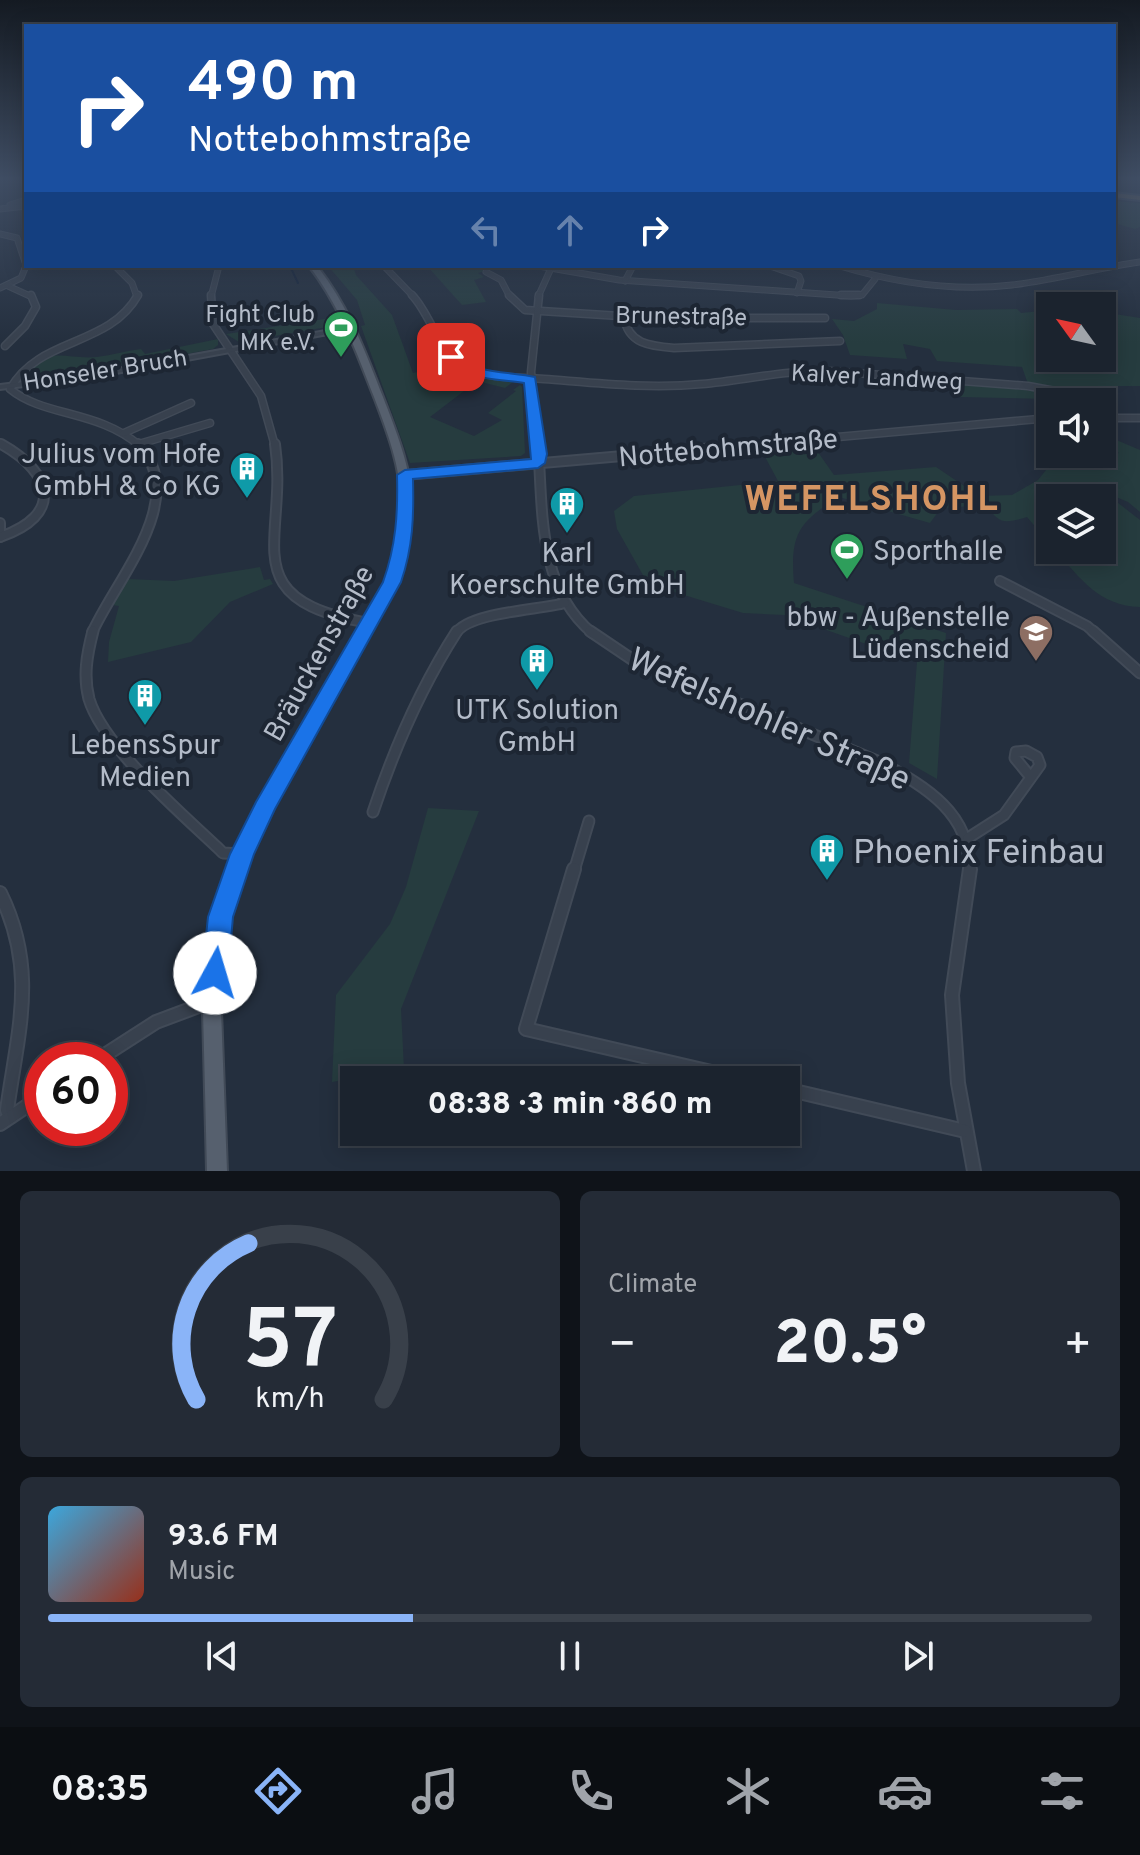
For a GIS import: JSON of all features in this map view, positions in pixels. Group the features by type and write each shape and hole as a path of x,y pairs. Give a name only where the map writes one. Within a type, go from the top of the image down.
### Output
{"main road":[{"name":"Bräuckenstraße","path":"217,1171 212,1001 221,917 242,854 392,582 400,560 406,524 405,475 395,434 341,301 315,268"}],"street":[{"path":"0,234 17,238 24,260"},
{"path":"1116,266 1140,262"},
{"path":"0,288 23,276 25,268"},
{"path":"117,268 136,289 138,296 129,312 91,337 28,363 5,387 26,399 124,433 139,444 156,470 160,481 159,506 103,604 94,628 86,663 88,695 107,736 129,761 223,853 242,854"},
{"path":"218,268 208,296 208,313 227,349 250,376 263,399 277,452 279,494 273,560 276,573 289,590 309,603 344,618 369,623"},
{"name":"Kalver Landweg","path":"386,268 423,307 457,363 475,372 530,380 675,386 814,370 1039,388"},
{"name":"Wefelshohler Straße","path":"550,268 536,311 530,380 550,560 565,603 600,639 633,660 882,763 921,783 953,813 968,838"},
{"path":"555,268 625,281 858,296 875,279"},
{"path":"625,281 632,268"},
{"path":"776,268 799,276 801,281 797,293"},
{"path":"845,268 875,279 941,286 1001,286 1105,268"},
{"path":"486,272 501,280 509,296 519,306 536,311"},
{"path":"5,346 25,326 36,307 30,294 8,286"},
{"name":"Brunestraße","path":"536,311 624,317 825,318"},
{"path":"624,317 625,327 634,340 670,348 769,344 803,339 840,341"},
{"name":"Honseler Bruch","path":"5,387 89,377 353,328"},
{"path":"124,433 191,403"},
{"path":"1116,418 1140,418"},
{"name":"Nottebohmstraße","path":"405,475 1036,419"},
{"path":"139,444 210,423"},
{"path":"0,443 15,449 30,464 41,482 44,495 43,510 36,522 0,537 0,523"},
{"path":"1000,581 1087,626 1140,673"},
{"path":"373,812 391,758 423,695 429,674 461,626 477,619 540,610 565,603"},
{"path":"974,1171 957,1075 952,990 969,892 971,855 968,838 991,828 1014,806 1029,775"},
{"path":"589,821 526,1029 686,1066"},
{"path":"0,893 19,938 23,980 22,1028 5,1121"},
{"path":"125,1042 156,1022 212,1001"},
{"path":"800,1092 965,1131"},
{"path":"5,1121 24,1108"}],"green space":[{"path":"330,268 354,268 356,275 392,315 413,373 453,365 465,372 513,382 505,388 477,381 430,417 474,436 502,420 488,413 520,385 525,453 521,456 410,463 361,326 365,325 357,300"},
{"path":"429,268 488,270 478,273 484,277 474,280 486,302 462,305"},
{"path":"877,303 956,310 1036,311 1036,372 1116,372 1116,314 1140,318 1140,386 1046,388 1028,384 1022,367 937,361 930,349 903,344 907,359 850,355 843,335 832,319 854,321 877,309"},
{"path":"337,317 339,323 333,326 239,342 226,334"},
{"path":"218,339 218,345 213,349 43,380 28,380 22,376 31,366 48,357 97,357 141,349 145,354"},
{"path":"950,382 1036,391 1036,399 958,397"},
{"path":"1116,440 1140,450 1140,512 1116,497 1116,484 1036,484 1036,528 1027,517 1003,521 979,496 1012,495 1038,480 1048,468 1116,468 1116,453 1119,453"},
{"path":"815,448 834,475 936,467 979,496 973,506 941,508 930,523 839,497 806,523 796,541 794,553 794,583 946,633 937,779 909,763 917,662 784,615 743,613 648,584 617,529 614,511 634,496 778,481 763,453"},
{"path":"1116,501 1140,520 1140,607 1113,602 1082,580 1068,564 1116,564"},
{"path":"260,567 264,580 270,579 273,584 230,602 191,642 108,662 109,642 119,606 113,605 127,579 174,581"},
{"path":"428,808 479,811 401,1009 404,1066 340,1066 340,1081 332,1082 336,995 390,924 406,887"}],"waterway":[{"path":"291,268 298,283"}],"place":[{"name":"Fight Club MK e.V.","path":"341,359"},
{"name":"Julius vom Hofe GmbH & Co KG","path":"247,500"},
{"name":"Karl Koerschulte GmbH","path":"567,535"},
{"name":"Sporthalle","path":"847,581"},
{"name":"bbw - Außenstelle Lüdenscheid","path":"1036,663"},
{"name":"UTK Solution GmbH","path":"537,692"},
{"name":"LebensSpur Medien","path":"145,727"},
{"name":"Phoenix Feinbau","path":"827,882"}],"district":[{"name":"WEFELSHOHL","path":"872,497"}],"route":[{"path":"215,973 221,917 242,854 264,808 392,582 400,560 406,524 405,475 538,463 530,380 475,372 451,357"}]}
